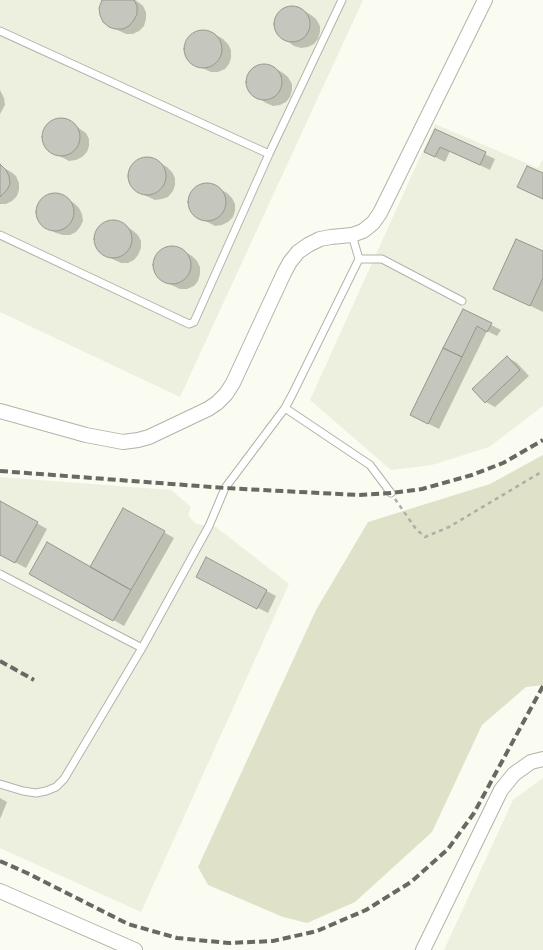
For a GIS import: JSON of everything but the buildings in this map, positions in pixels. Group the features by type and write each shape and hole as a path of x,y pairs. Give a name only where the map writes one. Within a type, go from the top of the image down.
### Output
{"street":[{"path":"0,410 86,435 123,442 149,436 217,403 233,384 290,262 298,252 320,240 352,235 364,231 380,213 485,0"},
{"path":"423,950 501,790 514,774 531,762 543,759"},
{"path":"0,891 135,950"}],"lane":[{"path":"0,235 189,324 194,322 269,154 342,0"},
{"path":"0,31 269,154"},
{"path":"0,784 22,791 36,792 56,787 64,779 142,648 209,526 225,488 285,408 317,347 359,259 352,235"},
{"path":"359,259 382,259 462,301"},
{"path":"285,408 370,465 391,493"},
{"path":"0,574 142,648"}],"path":[{"path":"391,493 416,529 425,536 449,527 543,471"}],"shaded area":[{"path":"0,0 363,0 180,397 0,312"},
{"path":"435,124 538,168 543,159 543,406 489,447 432,465 391,470 310,400"},
{"path":"543,455 543,685 526,687 482,725 432,832 355,902 307,923 283,917 208,885 198,867 316,610 368,522 490,484"},
{"path":"0,477 171,490 191,507 188,516 196,524 216,527 289,584 141,912 0,848"},
{"path":"543,778 543,950 444,950 513,800"}],"railway":[{"path":"0,471 225,488 358,495 422,489 472,475 503,463 543,440"},
{"path":"0,661 34,680"},
{"path":"0,861 128,924 177,938 229,943 273,941 317,931 366,910 411,882 448,849 474,813 543,686"}]}
